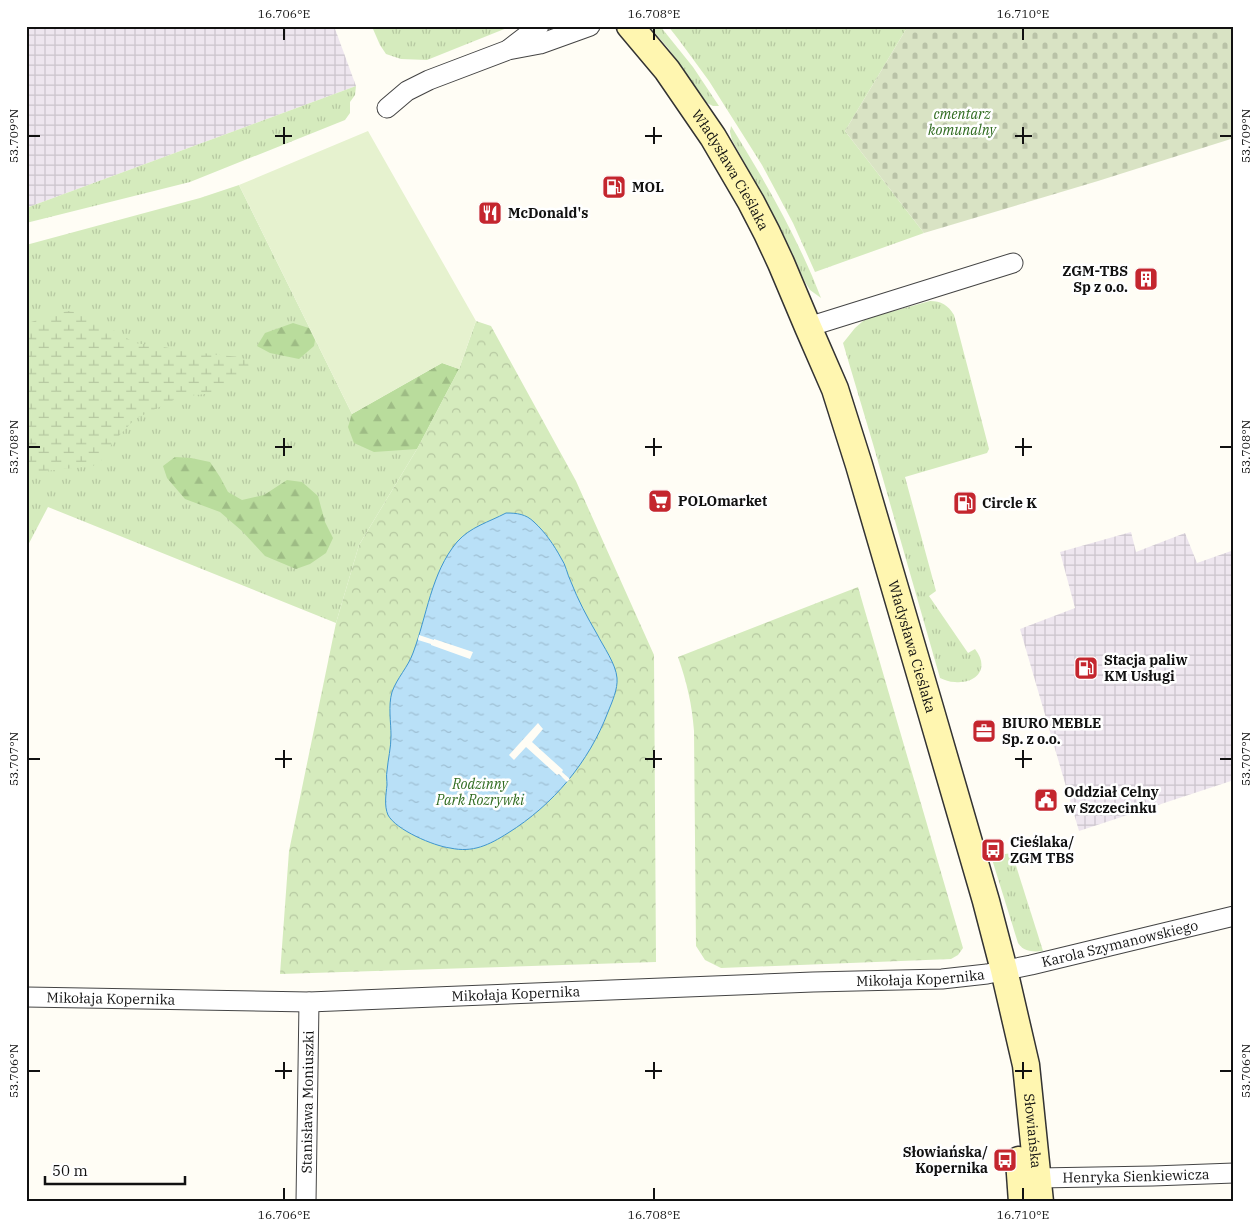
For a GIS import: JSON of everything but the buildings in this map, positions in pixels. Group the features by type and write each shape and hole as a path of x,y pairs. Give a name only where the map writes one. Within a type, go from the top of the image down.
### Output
{"street":[{"path":"508,50 539,26"},
{"path":"387,108 407,91 429,80 508,50 540,44 590,26"},
{"name":"Władysława Cieślaka","path":"630,26 663,64 713,137 767,232 835,389 859,465 986,901 996,972"},
{"path":"808,327 1013,263"},
{"name":"Karola Szymanowskiego","path":"996,972 1234,916"},
{"name":"Mikołaja Kopernika","path":"26,997 309,1002 813,982 942,979 996,972"},
{"name":"Słowiańska","path":"996,972 1026,1065 1039,1190"},
{"name":"Słowiańska","path":"996,972 996,1011 1008,1069 1022,1202"},
{"name":"Stanisława Moniuszki","path":"306,1202 309,1002"},
{"name":"Henryka Sienkiewicza","path":"1039,1190 1153,1176 1234,1173"}],"shaded area":[{"path":"26,26 334,26 356,86 26,208"},
{"path":"1131,532 1136,552 1185,533 1197,563 1234,550 1234,780 1079,831 1020,629 1075,608 1060,552"}],"green space":[{"path":"381,26 512,26 427,60 401,59 386,54 373,29"},
{"path":"649,26 660,26 693,67 719,106 707,103 668,48"},
{"path":"668,26 908,26 845,131 924,233 815,272 793,223 762,165 709,81"},
{"name":"cmentarz komunalny","path":"908,26 1234,26 1234,138 924,233 845,131"},
{"path":"356,86 355,95 350,102 350,113 345,120 190,182 26,223 26,208"},
{"path":"731,126 780,210 821,298 810,290 805,282 781,229 732,140"},
{"path":"368,131 476,321 459,369 442,363 352,414 239,185"},
{"path":"239,185 352,414 442,363 459,369 417,449 359,545 336,623 48,507 26,549 26,245 200,198"},
{"path":"930,301 944,304 954,315 989,449 987,453 905,477 936,591 929,596 968,653 975,649 981,662 979,673 970,680 963,682 951,682 940,678 843,343 863,321"},
{"path":"67,311 84,313 135,343 240,357 248,361 249,370 240,380 225,389 180,397 135,419 113,442 102,460 93,466 26,473 26,329 31,322"},
{"name":"Rodzinny Park Rozrywki","path":"476,321 491,326 576,481 654,655 656,962 280,974 289,851 336,623 359,545 417,449 459,369"},
{"path":"293,323 309,328 315,340 314,346 299,359 270,353 257,346 265,333"},
{"path":"442,363 459,369 417,449 374,452 354,443 348,427 352,414"},
{"path":"175,457 210,462 228,492 242,500 264,495 287,480 302,482 318,496 325,522 333,538 326,553 310,564 296,569 265,556 242,531 220,512 185,499 167,478 163,466"},
{"path":"858,587 963,948 958,955 951,959 721,968 705,960 696,946 694,731 689,694 678,657"},
{"path":"1012,853 1043,951 1029,951 1018,943 991,856"}],"water":[{"path":"506,513 521,514 531,519 555,548 583,608 612,661 617,678 617,687 608,712 591,748 568,781 554,796 524,822 494,841 473,849 450,848 407,832 392,821 388,815 386,800 391,740 391,697 394,687 413,653 435,581 448,554 468,532"}],"pier":[{"path":"419,635 473,652 470,659 418,640"},
{"path":"538,723 543,729 532,742 563,770 562,772 570,779 567,782 526,747 514,760 509,755"}],"place":[{"name":"MOL","path":"614,187"},
{"name":"McDonald's","path":"490,213"},
{"name":"ZGM-TBS Sp z o.o.","path":"1146,279"},
{"name":"POLOmarket","path":"660,501"},
{"name":"Circle K","path":"965,503"},
{"name":"Stacja paliw KM Usługi","path":"1086,668"},
{"name":"BIURO MEBLE Sp. z o.o.","path":"984,731"},
{"name":"Oddział Celny w Szczecinku","path":"1046,800"},
{"name":"Cieślaka/ ZGM TBS","path":"993,850"},
{"name":"Słowiańska/ Kopernika","path":"1005,1160"}]}
